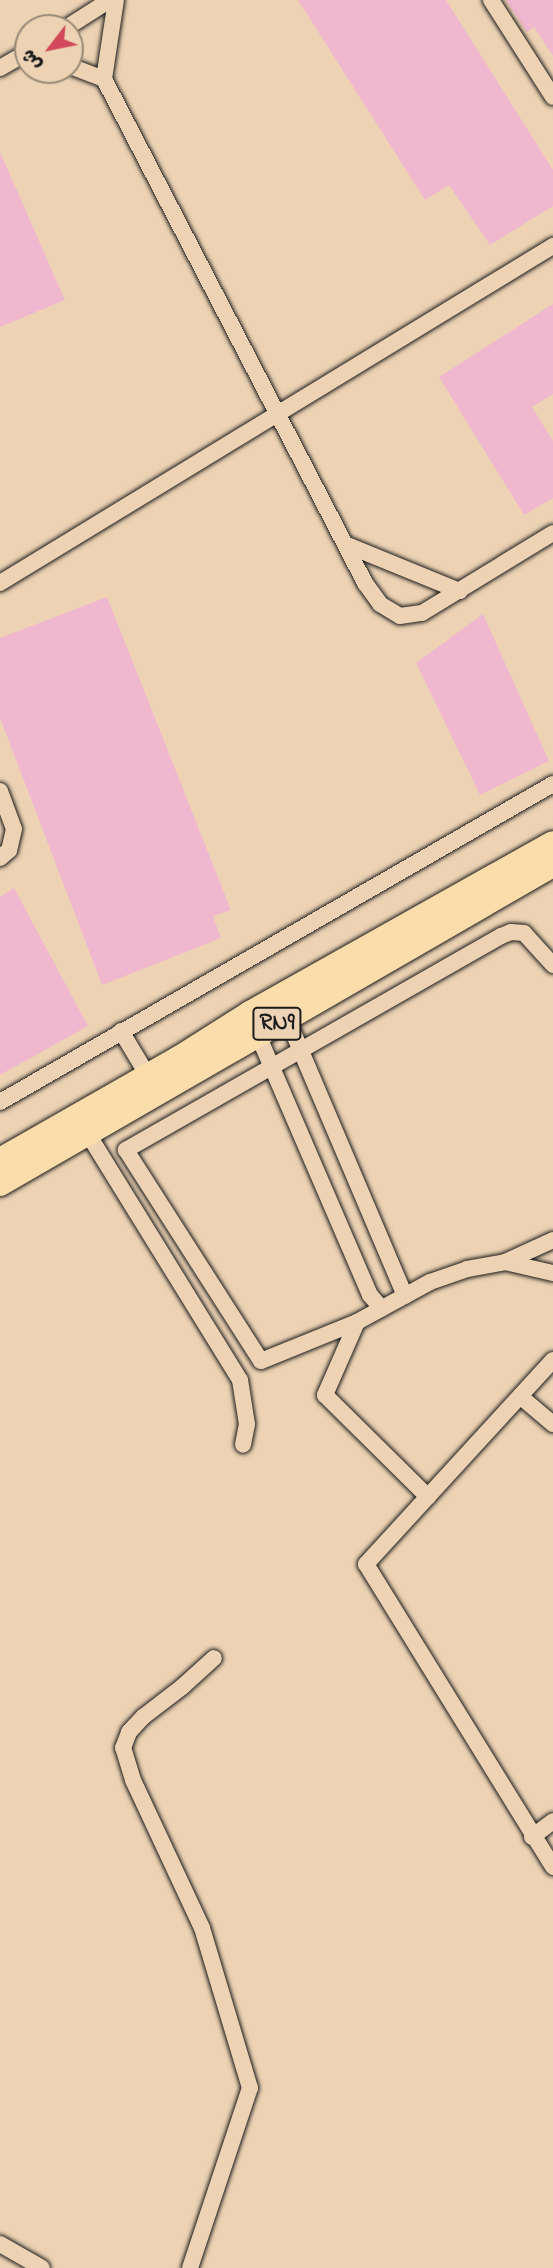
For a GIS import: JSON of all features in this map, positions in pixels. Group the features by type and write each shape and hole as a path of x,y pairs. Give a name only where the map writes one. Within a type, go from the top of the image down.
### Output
{"highway":[{"name":"RN9","path":"0,1160 148,1076 250,1013 553,843"},
{"name":"RN9","path":"0,1184 553,864"}],"street":[{"path":"84,17 110,0"},
{"path":"116,0 104,79 372,596 386,609 400,616 422,613 553,533"},
{"path":"491,0 553,97"},
{"path":"84,71 104,79"},
{"path":"0,583 553,246"},
{"path":"347,545 460,591"},
{"path":"0,1102 553,784"},
{"path":"0,792 14,829 9,850 0,858"},
{"path":"553,965 527,934 511,932 126,1150 261,1361 357,1322 449,1275 505,1262 553,1240"},
{"path":"287,1018 405,1296"},
{"path":"121,1031 148,1076"},
{"path":"258,1035 275,1066 370,1295 382,1309"},
{"path":"88,1133 240,1380 247,1424 243,1446"},
{"path":"321,1176 350,1165"},
{"path":"505,1262 553,1273"},
{"path":"357,1322 325,1395 428,1497"},
{"path":"553,1360 366,1564 422,1650 532,1837 553,1867"},
{"path":"521,1397 553,1424"},
{"path":"190,2268 250,2088 202,1928 141,1800 126,1764 123,1748 129,1732 143,1717 214,1658"},
{"path":"532,1837 553,1821"},
{"path":"0,2244 42,2268"}],"building":[{"path":"298,0 446,0 553,170 553,206 490,245 449,185 425,200"},
{"path":"506,0 553,0 553,56 534,27 527,32"},
{"path":"0,152 65,300 0,327"},
{"path":"553,304 553,394 532,407 553,441 553,498 524,515 439,377"},
{"path":"107,597 231,910 213,916 221,938 102,985 0,718 0,638"},
{"path":"483,614 549,761 480,795 416,663"},
{"path":"14,888 88,1026 0,1075 0,897"}]}
